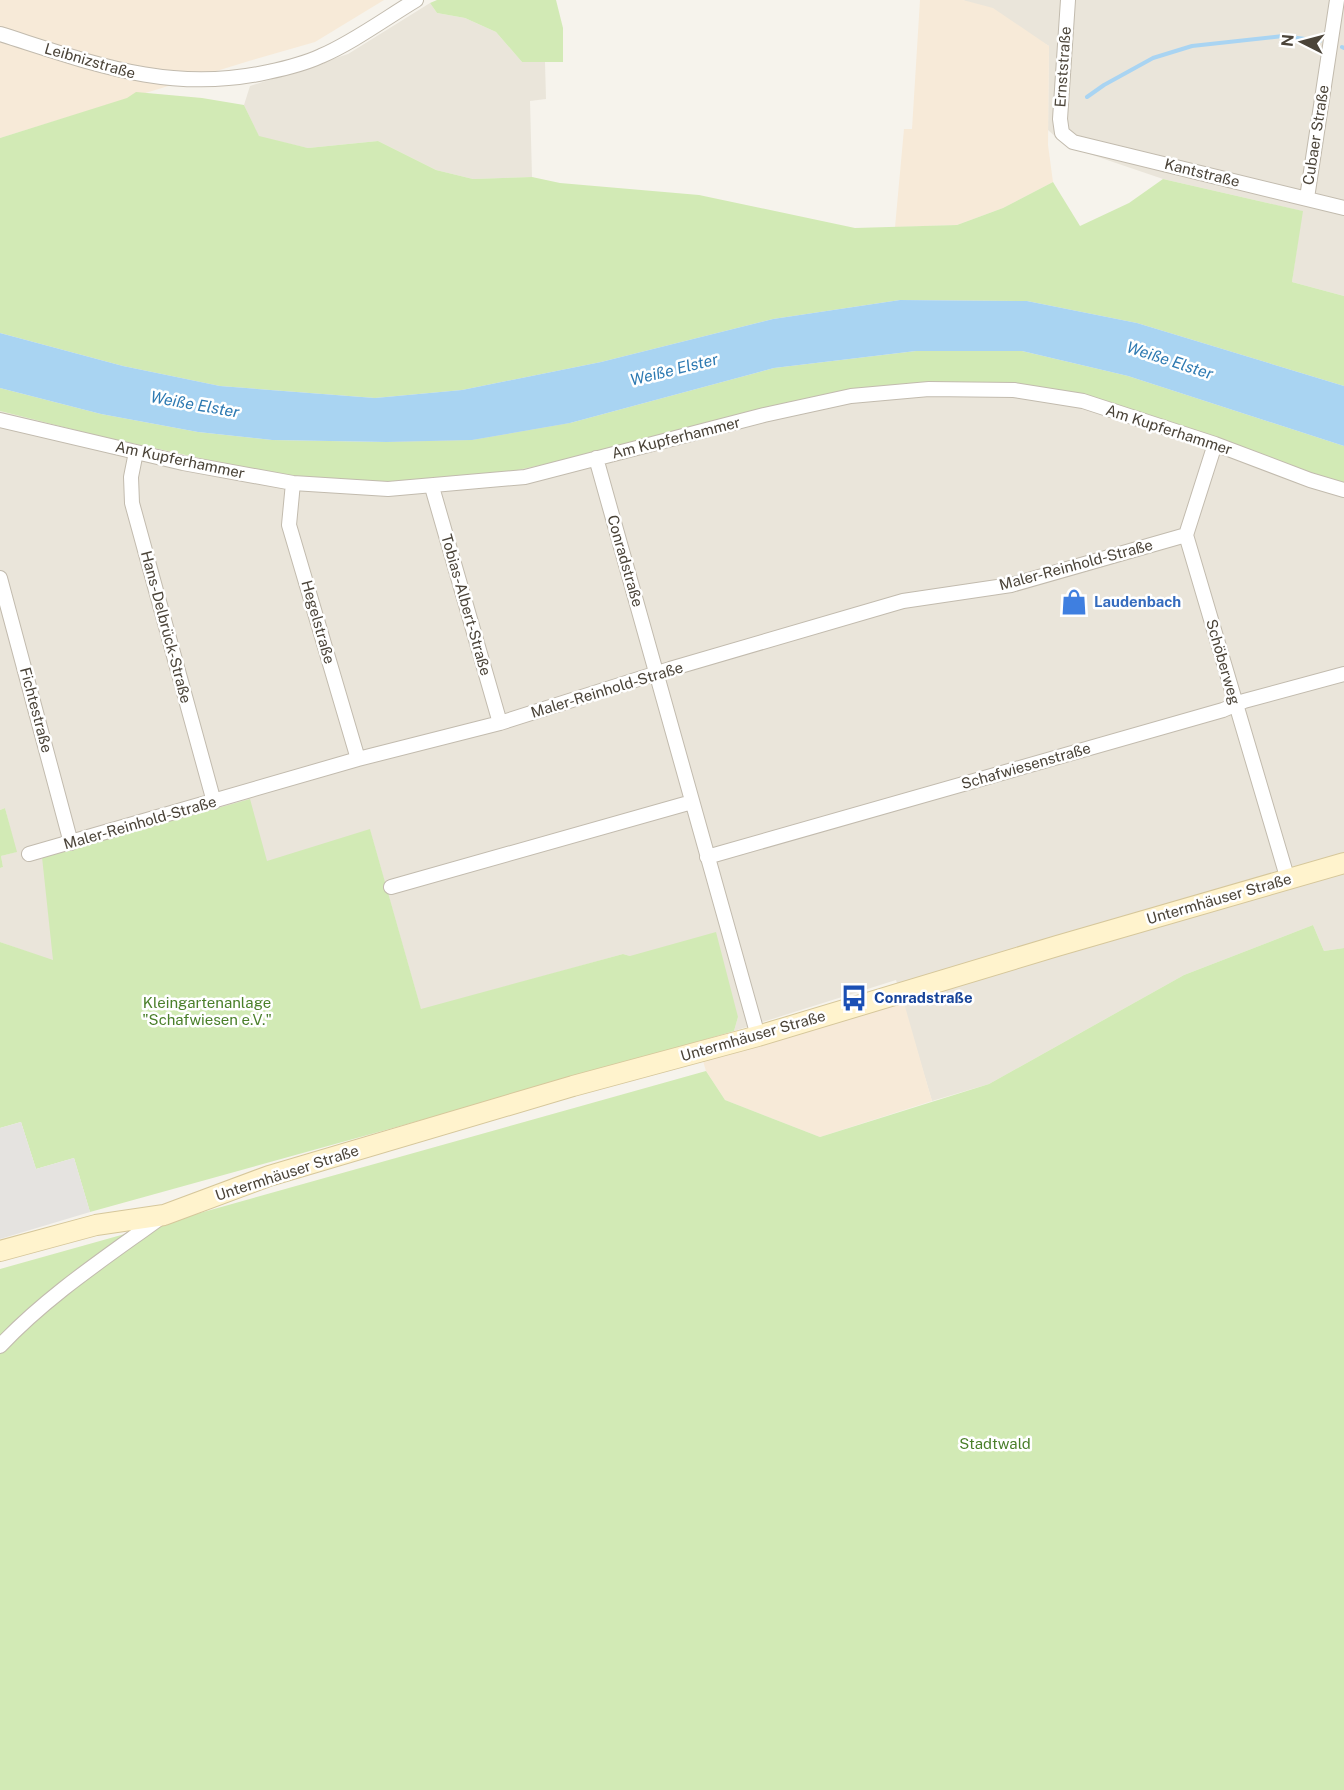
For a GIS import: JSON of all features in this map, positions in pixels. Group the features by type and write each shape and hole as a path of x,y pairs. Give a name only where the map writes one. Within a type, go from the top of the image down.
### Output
{"main road":[{"name":"Untermhäuser Straße","path":"0,1251 96,1225 164,1215 269,1176 573,1086 758,1036 1344,863"}],"street":[{"name":"Leibnizstraße","path":"0,34 120,71 150,77 191,80 232,79 302,64 323,56 416,0"},
{"name":"Ernststraße","path":"1062,133 1059,119 1068,0"},
{"name":"Cubaer Straße","path":"1307,198 1337,0"},
{"name":"Kantstraße","path":"1062,133 1073,142 1344,208"},
{"name":"Am Kupferhammer","path":"0,420 183,463 293,483 388,489 432,487 525,477 765,415 851,396 929,389 1014,390 1083,401 1215,444 1310,480 1344,490"},
{"path":"1186,535 1215,444"},
{"name":"Hans-Delbrück-Straße","path":"136,452 131,477 132,503 214,802"},
{"name":"Conradstraße","path":"596,458 758,1036"},
{"name":"Hegelstraße","path":"293,483 289,525 358,759"},
{"name":"Tobias-Albert-Straße","path":"432,487 500,723"},
{"name":"Maler-Reinhold-Straße","path":"29,854 358,759 500,723 903,601 1011,585 1186,535"},
{"name":"Schöberweg","path":"1186,535 1288,880"},
{"name":"Fichtestraße","path":"0,578 71,843"},
{"name":"Schafwiesenstraße","path":"707,857 1344,674"},
{"path":"391,887 692,802"},
{"name":"Untermhäuser Straße","path":"0,1346 56,1295 164,1215"}],"shaded area":[{"path":"0,0 384,0 315,42 0,138"},
{"path":"920,0 963,0 993,8 1049,46 1048,145 1053,182 1003,208 957,225 895,227 904,129 912,129"},
{"path":"963,0 1344,0 1344,296 1292,282 1302,211 1163,179 1066,146 1048,130 1049,46"},
{"path":"430,3 437,13 465,18 496,32 522,62 545,62 546,99 530,101 532,177 473,179 436,170 378,141 308,148 259,137 244,105 250,86 348,54"},
{"path":"1037,387 1344,484 1344,948 1324,951 1313,925 1184,975 989,1084 932,1101 896,980 734,1031 738,1017 623,954 421,1010 370,830 53,961 0,942 0,868 3,867 1,856 16,852 5,808 0,810 0,411 203,460 820,398"},
{"path":"904,1003 932,1101 820,1137 725,1100 706,1071 703,1061"},
{"path":"21,1122 36,1169 74,1158 90,1212 0,1239 0,1128"}],"green space":[{"path":"437,0 556,0 563,28 563,62 522,62 496,32 465,18 437,13 430,3"},
{"path":"136,92 202,98 244,105 259,136 308,148 378,141 436,170 473,179 532,177 560,183 699,195 855,228 957,225 1003,208 1053,182 1080,226 1129,203 1163,179 1303,211 1292,282 1344,296 1344,386 1137,323 1027,301 900,300 773,319 601,362 462,390 375,398 220,386 123,366 0,333 0,138 127,98"},
{"path":"916,351 1022,351 1128,376 1344,446 1344,484 1107,403 914,386 499,474 438,481 378,483 272,474 95,435 0,411 0,388 101,414 198,432 272,440 386,442 472,440 570,423 774,368"},
{"name":"Kleingartenanlage \"Schafwiesen e.V.\"","path":"250,799 267,861 370,829 421,1009 623,954 630,956 716,932 738,1017 734,1031 90,1212 74,1158 36,1169 21,1122 0,1128 0,942 53,960 42,857"},
{"path":"5,808 17,852 1,856 3,867 0,868 0,810"},
{"name":"Stadtwald","path":"1313,925 1324,951 1344,948 1344,1790 0,1790 0,1269 706,1071 725,1100 820,1137 989,1084 1184,975"}],"water":[{"name":"Weiße Elster","path":"900,300 1027,301 1137,323 1344,386 1344,446 1128,376 1022,351 916,351 774,368 570,423 472,440 386,442 272,440 198,432 101,414 0,388 0,333 123,366 220,386 375,398 462,390 601,362 773,319"}],"waterway":[{"path":"1087,97 1153,58 1192,46 1283,36 1320,41"}],"place":[{"name":"Laudenbach","path":"1074,602"},
{"name":"Conradstraße","path":"854,998"}]}
